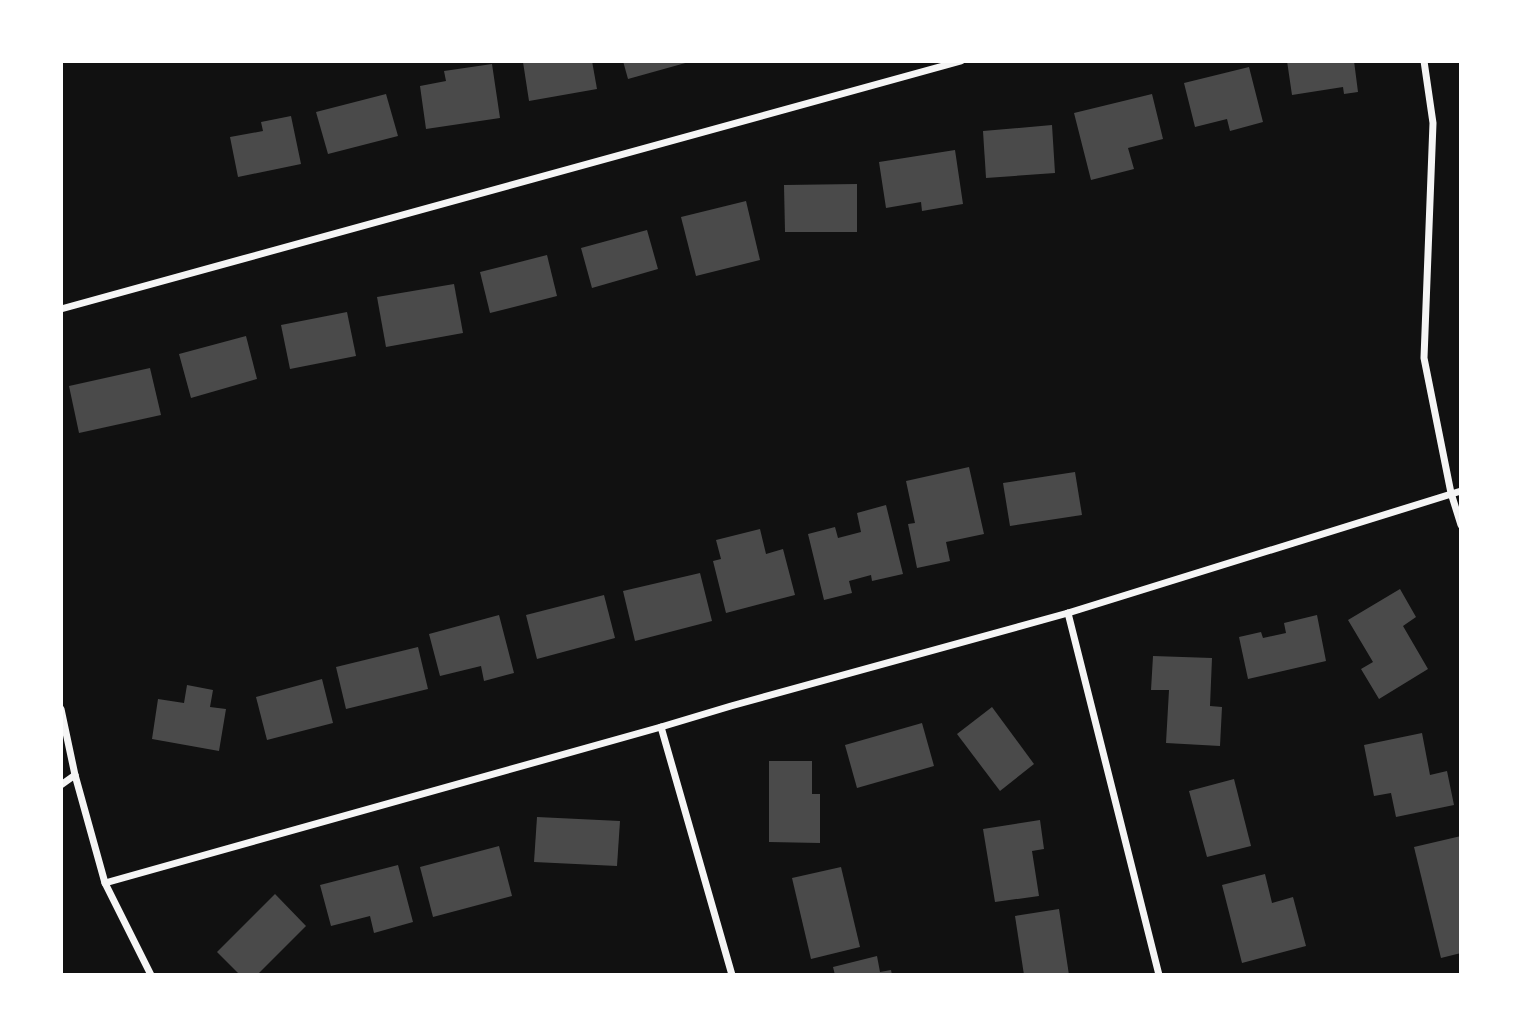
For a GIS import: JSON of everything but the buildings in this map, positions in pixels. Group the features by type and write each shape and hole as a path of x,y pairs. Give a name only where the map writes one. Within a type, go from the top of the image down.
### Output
{"street":[{"path":"61,309 961,61"},
{"path":"1424,61 1433,123 1424,358 1451,493 1461,525"},
{"path":"105,883 1068,613 1461,491"},
{"path":"1068,613 1159,975"},
{"path":"61,709 75,775 105,883 151,975"},
{"path":"661,727 732,975"},
{"path":"61,785 75,775"}]}
